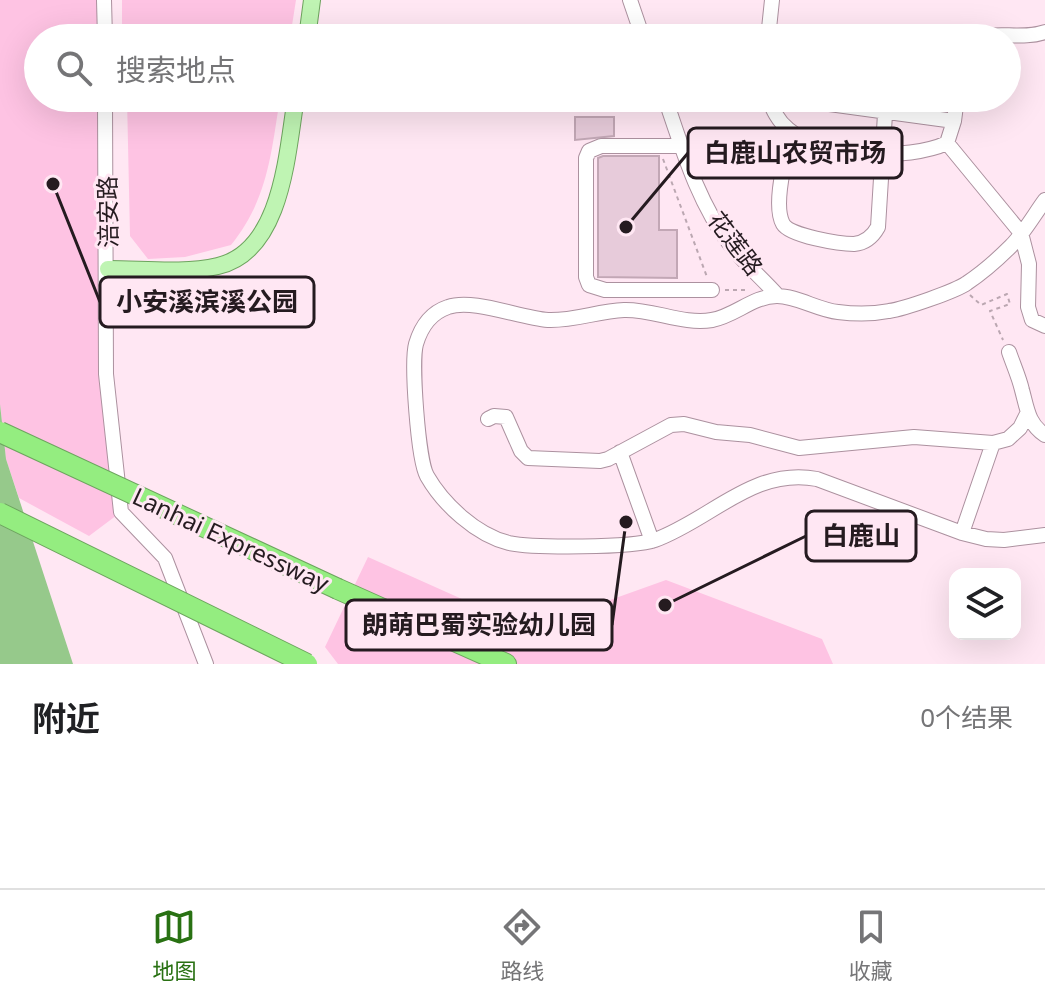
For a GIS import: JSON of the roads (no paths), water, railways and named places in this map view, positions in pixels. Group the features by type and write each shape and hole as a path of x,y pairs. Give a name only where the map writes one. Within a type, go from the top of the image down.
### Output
{"highway":[{"name":"Lanhai Expressway","path":"0,432 506,664"},
{"path":"0,513 307,664"}],"main road":[{"path":"309,24 312,0"},
{"path":"108,269 195,270 221,265 242,256 263,232 278,199 294,112"}],"street":[{"path":"104,0 105,24"},
{"path":"630,0 638,24"},
{"path":"769,24 772,0"},
{"path":"1021,35 1045,32"},
{"name":"涪安路","path":"105,112 106,374 121,512 165,558 206,664"},
{"name":"花莲路","path":"670,112 709,210 731,245 778,296"},
{"path":"774,112 791,132 833,148 883,153 931,150 947,143 955,112"},
{"path":"791,132 778,203 783,224 798,234 853,244 873,235 878,227 886,112"},
{"path":"916,112 954,121"},
{"path":"947,143 1017,239 1029,264 1029,315 1045,326"},
{"path":"682,146 601,146 589,151 586,158 586,277 589,285 605,290 712,290"},
{"path":"1045,200 1017,239 965,285 889,311 838,312 778,296 759,298 737,312 698,321 622,310 549,320 468,305 448,307 425,321 415,346 418,441 423,469 453,510 490,536 517,544 628,544 652,541 753,486 798,475 986,539 1045,535"},
{"path":"1009,352 1027,414 1045,435"},
{"path":"488,419 506,417 521,451 528,458 600,461 661,429 684,424 716,432 750,435 799,448 914,437 993,443 1008,439 1020,428 1027,414"},
{"path":"962,533 993,443"},
{"path":"620,452 652,541"}],"place":[{"name":"小安溪滨溪公园","path":"53,184"},
{"name":"白鹿山农贸市场","path":"626,227"},
{"name":"朗萌巴蜀实验幼儿园","path":"626,522"},
{"name":"白鹿山","path":"665,605"}]}
